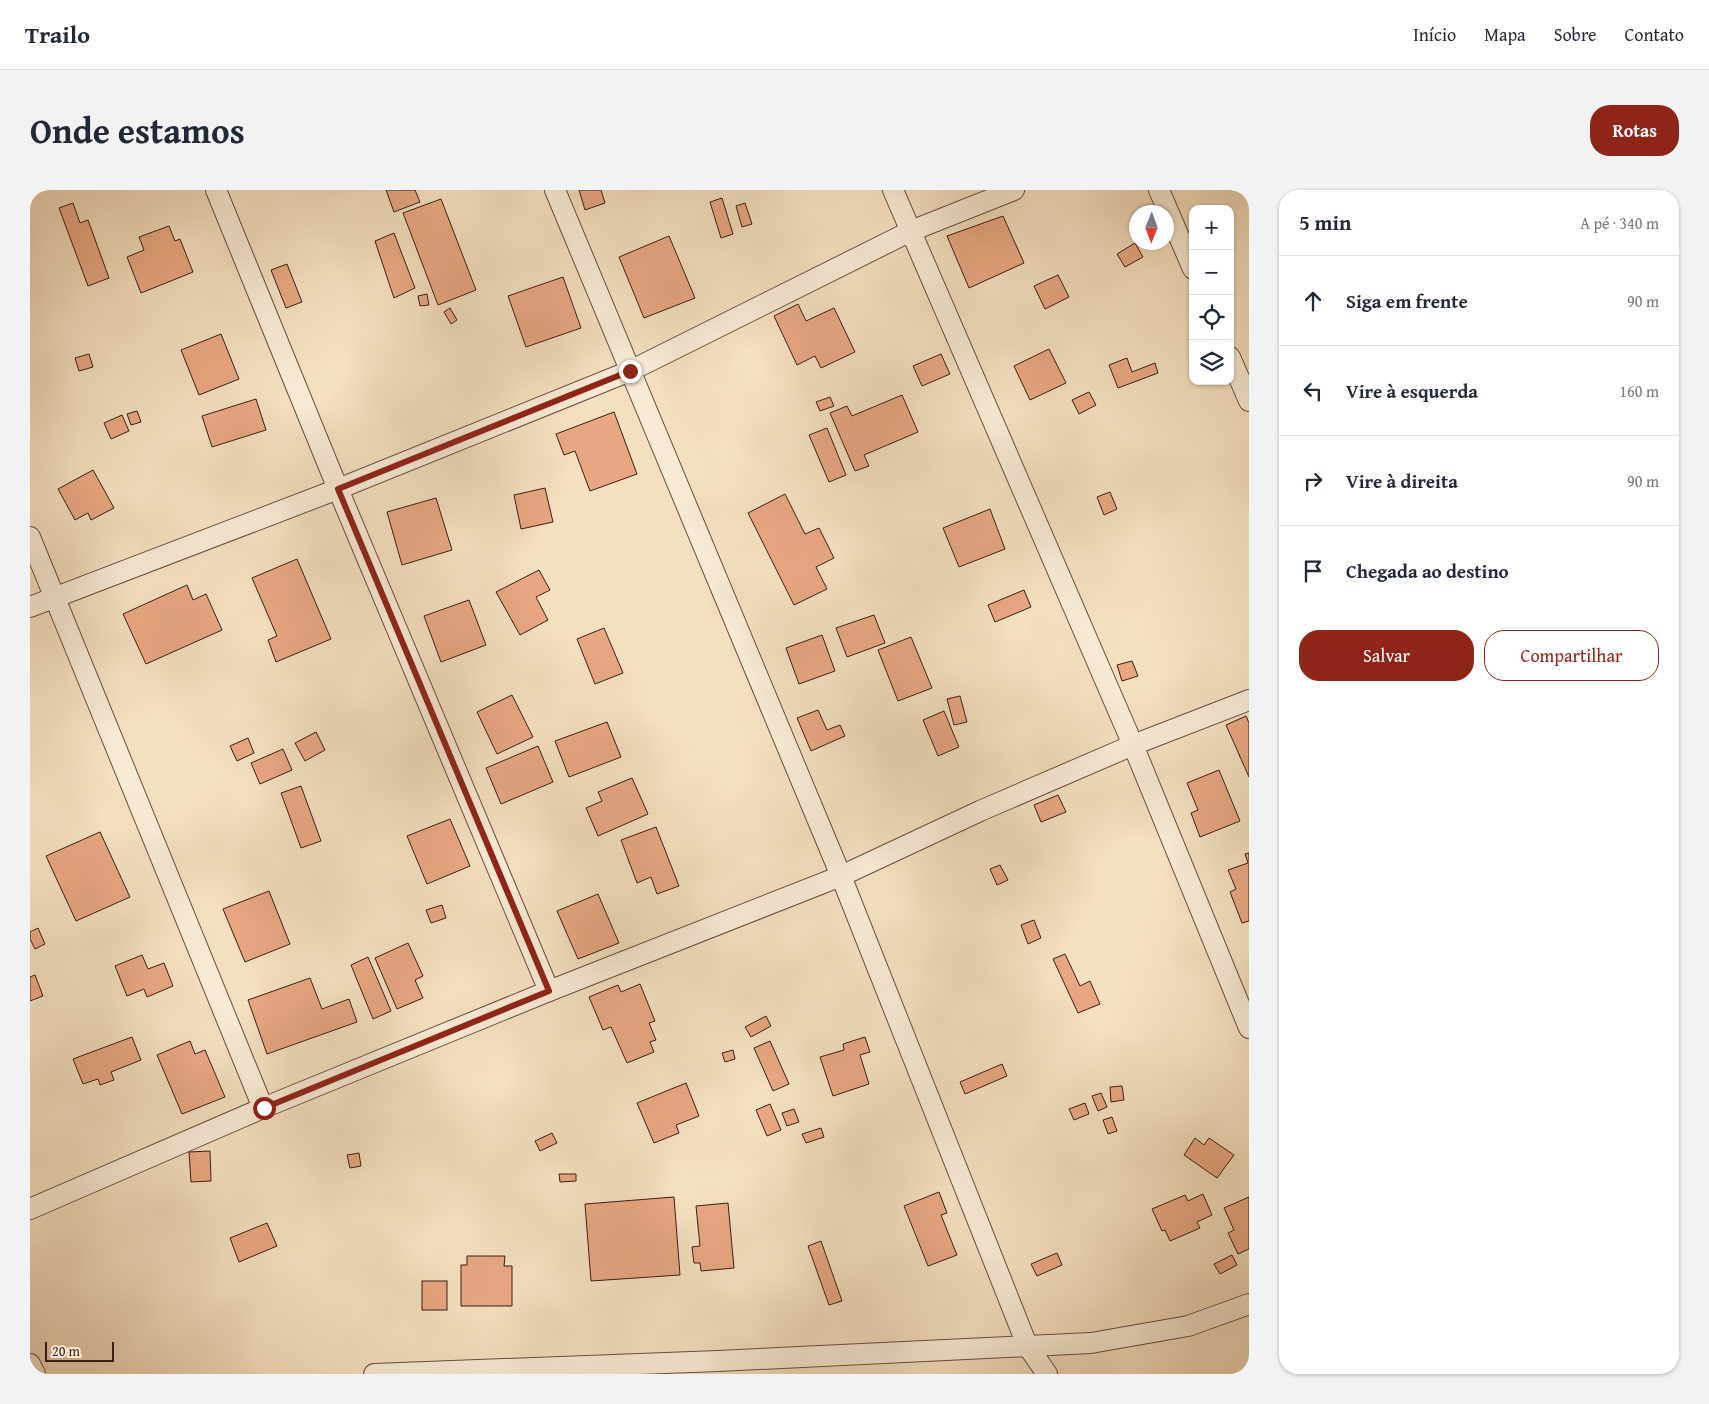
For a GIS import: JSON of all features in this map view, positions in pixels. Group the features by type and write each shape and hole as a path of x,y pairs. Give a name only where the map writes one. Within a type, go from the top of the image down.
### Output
{"street":[{"path":"216,190 338,489 549,991"},
{"path":"555,190 841,876 1027,1345 1048,1374"},
{"path":"893,190 1133,745 1249,1028"},
{"path":"30,607 338,489 630,371 911,231 1014,190"},
{"path":"1159,190 1189,260"},
{"path":"1234,366 1249,401"},
{"path":"30,537 264,1108"},
{"path":"30,1209 264,1108 549,991 841,876 980,811 1133,745 1249,700"},
{"path":"374,1374 580,1370 1092,1343 1188,1326 1249,1304"},
{"path":"30,1364 35,1374"}],"building":[{"path":"386,190 415,190 420,202 394,212"},
{"path":"579,190 601,190 605,203 585,210"},
{"path":"722,198 733,234 721,238 710,202"},
{"path":"441,199 476,290 438,305 403,213"},
{"path":"73,203 80,223 88,220 109,278 88,286 59,208"},
{"path":"745,203 752,224 742,227 736,206"},
{"path":"1003,216 1024,263 969,288 947,236"},
{"path":"169,226 175,241 180,239 193,272 141,293 127,257 144,250 139,237"},
{"path":"394,233 415,288 394,298 375,241"},
{"path":"669,236 695,298 644,318 619,257"},
{"path":"1129,247 1129,250 1139,250 1143,257 1125,267 1117,254"},
{"path":"287,264 302,302 286,308 271,270"},
{"path":"1058,275 1069,297 1045,309 1034,286"},
{"path":"563,277 581,328 526,347 508,296"},
{"path":"427,294 429,305 420,306 418,296"},
{"path":"798,304 806,321 834,308 855,352 821,368 815,356 797,365 774,316"},
{"path":"450,308 457,320 451,324 444,312"},
{"path":"221,334 239,379 199,395 181,350"},
{"path":"1049,349 1066,383 1030,400 1014,366"},
{"path":"89,354 93,367 79,371 75,358"},
{"path":"941,354 950,374 922,386 913,366"},
{"path":"1127,358 1132,372 1155,363 1158,373 1118,388 1109,365"},
{"path":"1089,392 1096,405 1079,414 1072,400"},
{"path":"902,395 918,432 864,455 869,466 855,471 830,413 847,406 852,416"},
{"path":"830,397 834,406 820,411 816,402"},
{"path":"256,399 266,430 212,447 202,416"},
{"path":"137,411 141,422 131,425 127,414"},
{"path":"614,412 637,474 590,491 575,451 564,455 556,434"},
{"path":"122,415 129,431 111,439 104,423"},
{"path":"827,428 846,475 829,482 809,435"},
{"path":"93,470 114,508 91,520 88,513 75,520 58,489"},
{"path":"545,488 553,522 521,529 514,495"},
{"path":"1110,492 1117,509 1104,515 1097,497"},
{"path":"785,494 805,534 819,528 834,558 816,567 827,589 794,605 748,513"},
{"path":"436,498 452,550 402,565 387,512"},
{"path":"990,509 1005,549 959,567 943,528"},
{"path":"297,559 331,639 276,662 268,640 277,636 252,578"},
{"path":"539,570 550,590 536,597 548,620 520,635 496,592"},
{"path":"187,585 193,600 206,594 222,630 146,664 123,614"},
{"path":"1024,590 1031,607 995,622 988,605"},
{"path":"469,600 486,645 441,662 424,616"},
{"path":"874,615 885,643 847,657 836,628"},
{"path":"604,628 623,673 595,684 577,639"},
{"path":"822,635 835,671 799,684 786,648"},
{"path":"911,637 932,688 898,701 878,650"},
{"path":"1132,661 1138,676 1122,681 1117,665"},
{"path":"512,695 533,737 497,754 477,712"},
{"path":"960,696 967,722 954,725 947,699"},
{"path":"818,710 827,730 840,725 845,736 811,751 797,718"},
{"path":"944,711 959,747 938,756 923,720"},
{"path":"1246,716 1249,723 1249,777 1226,725"},
{"path":"607,722 621,757 569,777 555,741"},
{"path":"316,732 325,750 305,761 295,743"},
{"path":"248,738 254,753 237,761 230,746"},
{"path":"538,746 553,782 501,804 486,768"},
{"path":"283,749 292,770 260,784 251,763"},
{"path":"1219,770 1240,821 1200,837 1191,813 1198,810 1187,783"},
{"path":"632,778 648,814 598,836 586,808 602,801 598,792"},
{"path":"301,786 321,841 301,848 281,793"},
{"path":"1058,795 1066,812 1041,822 1034,805"},
{"path":"450,819 470,866 427,884 407,836"},
{"path":"656,827 679,886 657,894 651,877 637,883 621,840"},
{"path":"100,832 130,897 76,921 46,856"},
{"path":"1249,853 1249,921 1242,923 1230,892 1236,889 1228,870 1248,863 1245,854"},
{"path":"1000,865 1008,880 997,885 990,869"},
{"path":"269,891 290,944 245,962 223,909"},
{"path":"598,894 619,943 578,959 557,911"},
{"path":"442,905 446,918 431,923 426,910"},
{"path":"1034,920 1041,938 1028,944 1021,925"},
{"path":"38,928 45,944 35,949 30,939 30,932"},
{"path":"408,943 423,976 415,980 423,998 397,1009 375,958"},
{"path":"1065,954 1080,986 1090,981 1100,1004 1078,1013 1053,959"},
{"path":"142,955 148,969 164,963 173,986 147,997 144,989 127,996 115,966"},
{"path":"368,957 391,1011 373,1019 351,965"},
{"path":"35,975 43,996 30,1001 30,977"},
{"path":"310,978 322,1009 349,999 357,1022 267,1054 248,1000"},
{"path":"640,984 655,1021 649,1023 656,1040 650,1042 654,1052 627,1063 611,1027 603,1030 589,997 618,985 621,992"},
{"path":"766,1016 771,1026 751,1037 745,1027"},
{"path":"132,1037 141,1060 111,1072 114,1080 100,1085 98,1079 83,1084 73,1059"},
{"path":"865,1037 870,1052 860,1055 869,1084 833,1096 820,1057 844,1050 843,1044"},
{"path":"190,1041 195,1054 205,1050 225,1097 182,1114 157,1055"},
{"path":"770,1041 789,1084 773,1091 754,1048"},
{"path":"733,1050 735,1059 725,1062 722,1053"},
{"path":"1002,1064 1007,1076 965,1094 960,1082"},
{"path":"686,1083 699,1116 676,1125 679,1133 654,1143 637,1103"},
{"path":"1122,1086 1124,1100 1111,1102 1110,1087"},
{"path":"1101,1093 1107,1107 1098,1111 1092,1096"},
{"path":"1085,1103 1089,1114 1074,1120 1069,1109"},
{"path":"770,1104 781,1130 767,1136 756,1110"},
{"path":"794,1109 799,1122 787,1126 782,1113"},
{"path":"1112,1117 1117,1131 1108,1134 1103,1120"},
{"path":"821,1128 824,1137 806,1143 802,1134"},
{"path":"552,1133 557,1143 540,1151 535,1141"},
{"path":"1195,1138 1204,1145 1209,1138 1234,1155 1217,1178 1184,1155"},
{"path":"210,1151 211,1181 191,1182 189,1152"},
{"path":"359,1153 361,1166 350,1168 347,1155"},
{"path":"559,1174 576,1174 576,1181 560,1182"},
{"path":"939,1192 947,1213 941,1215 957,1255 928,1266 904,1206"},
{"path":"1203,1194 1212,1215 1197,1222 1200,1228 1170,1241 1165,1230 1162,1231 1152,1209 1185,1195 1188,1201"},
{"path":"674,1197 680,1275 591,1281 585,1204"},
{"path":"1249,1197 1249,1249 1238,1254 1228,1233 1234,1230 1224,1208"},
{"path":"728,1203 734,1268 701,1271 700,1263 694,1263 692,1247 700,1246 696,1206"},
{"path":"267,1223 277,1246 239,1262 230,1238"},
{"path":"821,1241 842,1301 829,1305 808,1246"},
{"path":"1057,1253 1062,1265 1037,1276 1031,1264"},
{"path":"1232,1255 1237,1265 1220,1274 1214,1264"},
{"path":"467,1256 505,1256 504,1266 512,1266 512,1306 461,1306 461,1265 467,1265"},
{"path":"422,1281 447,1281 447,1310 422,1310"}],"route":[{"path":"264,1108 549,991 338,489 630,371"}]}
